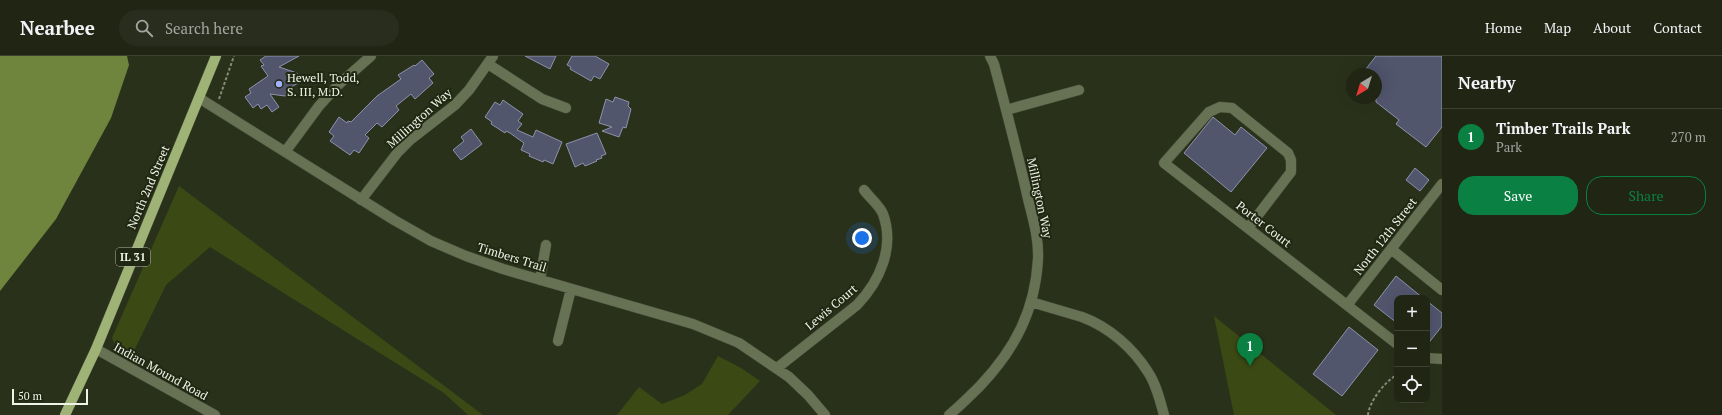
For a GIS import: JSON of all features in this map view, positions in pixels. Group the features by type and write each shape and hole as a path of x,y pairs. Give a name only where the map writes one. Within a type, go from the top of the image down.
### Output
{"main road":[{"name":"North 2nd Street","path":"65,415 96,349 216,56"}],"street":[{"path":"284,152 338,85 371,56"},
{"name":"Millington Way","path":"949,415 1005,357 1020,333 1031,302 1038,258 1037,239 1024,178 994,64 990,56"},
{"path":"491,60 542,99 566,108"},
{"name":"Millington Way","path":"362,200 398,152 410,140 455,104 469,90 491,60"},
{"path":"1006,110 1079,90"},
{"name":"Timbers Trail","path":"199,98 284,152 431,241 480,261 540,280 693,324 738,343 777,368 808,395 825,415"},
{"name":"Porter Court","path":"1248,228 1291,172 1291,160 1288,154 1232,108 1220,107 1209,112 1164,164 1248,228 1348,304 1394,342"},
{"name":"North 12th Street","path":"1348,304 1442,184"},
{"name":"Lewis Court","path":"777,368 869,293 880,273 886,255 888,234 883,213 864,190"},
{"path":"540,280 546,245"},
{"path":"1391,249 1442,290"},
{"path":"558,340 571,289"},
{"path":"1031,302 1083,318 1103,328 1118,338 1134,353 1148,372 1158,393 1164,415"},
{"name":"Indian Mound Road","path":"96,349 215,415"},
{"path":"1430,358 1442,359"}],"path":[{"path":"216,108 234,56"},
{"path":"1368,415 1378,393 1394,377"}],"shaded area":[{"path":"0,56 127,56 129,65 111,118 56,219 0,291"},
{"path":"179,186 483,415 468,415 444,393 210,247 166,285 131,357 117,349 112,338"},
{"path":"1214,316 1336,415 1234,415"},
{"path":"718,356 741,368 760,381 728,415 617,415 639,387 662,404 685,395 702,384"}],"building":[{"name":"Hewell, Todd, S. III, M.D.","path":"266,56 299,56 279,67 297,73 300,77 298,83 290,88 289,94 285,96 270,94 279,107 272,112 267,105 261,109 258,104 253,108 245,97 251,93 249,89 268,76 261,66 264,65 260,60"},
{"path":"525,56 556,56 550,69"},
{"path":"572,56 595,56 609,64 600,79 594,76 591,81 570,69 571,67 567,65"},
{"path":"1376,56 1442,56 1442,127 1426,147 1396,124 1399,120 1379,104 1382,104 1382,68 1367,68"},
{"path":"422,60 434,74 429,78 433,83 415,99 411,94 396,106 399,110 382,127 377,123 365,135 369,138 359,153 354,150 350,155 330,141 334,136 329,132 339,117 347,123 348,121 351,122 377,96 401,79 398,75 414,65 415,66"},
{"path":"615,97 629,102 628,106 631,109 626,128 623,127 619,137 602,131 612,127 599,123 606,99 613,102"},
{"path":"503,100 523,114 518,121 522,124 517,130 533,137 536,130 562,142 553,164 544,160 543,162 529,156 530,154 521,150 524,143 510,133 506,131 505,133 491,124 492,122 485,117 495,102 500,105"},
{"path":"1213,117 1235,135 1241,127 1267,148 1231,192 1184,153"},
{"path":"471,129 482,144 461,160 453,150 464,141 461,137"},
{"path":"597,133 606,154 601,156 602,158 596,160 597,161 585,166 583,163 575,167 566,144"},
{"path":"1415,168 1429,180 1420,191 1406,180"},
{"path":"1396,276 1419,295 1394,295 1394,321 1374,305"},
{"path":"1430,303 1442,313 1442,326 1430,341"},
{"path":"1349,327 1378,350 1342,396 1313,374"}],"place":[{"name":"Hewell, Todd, S. III, M.D.","path":"279,84"},
{"name":"Timber Trails Park","path":"1250,366"}]}
